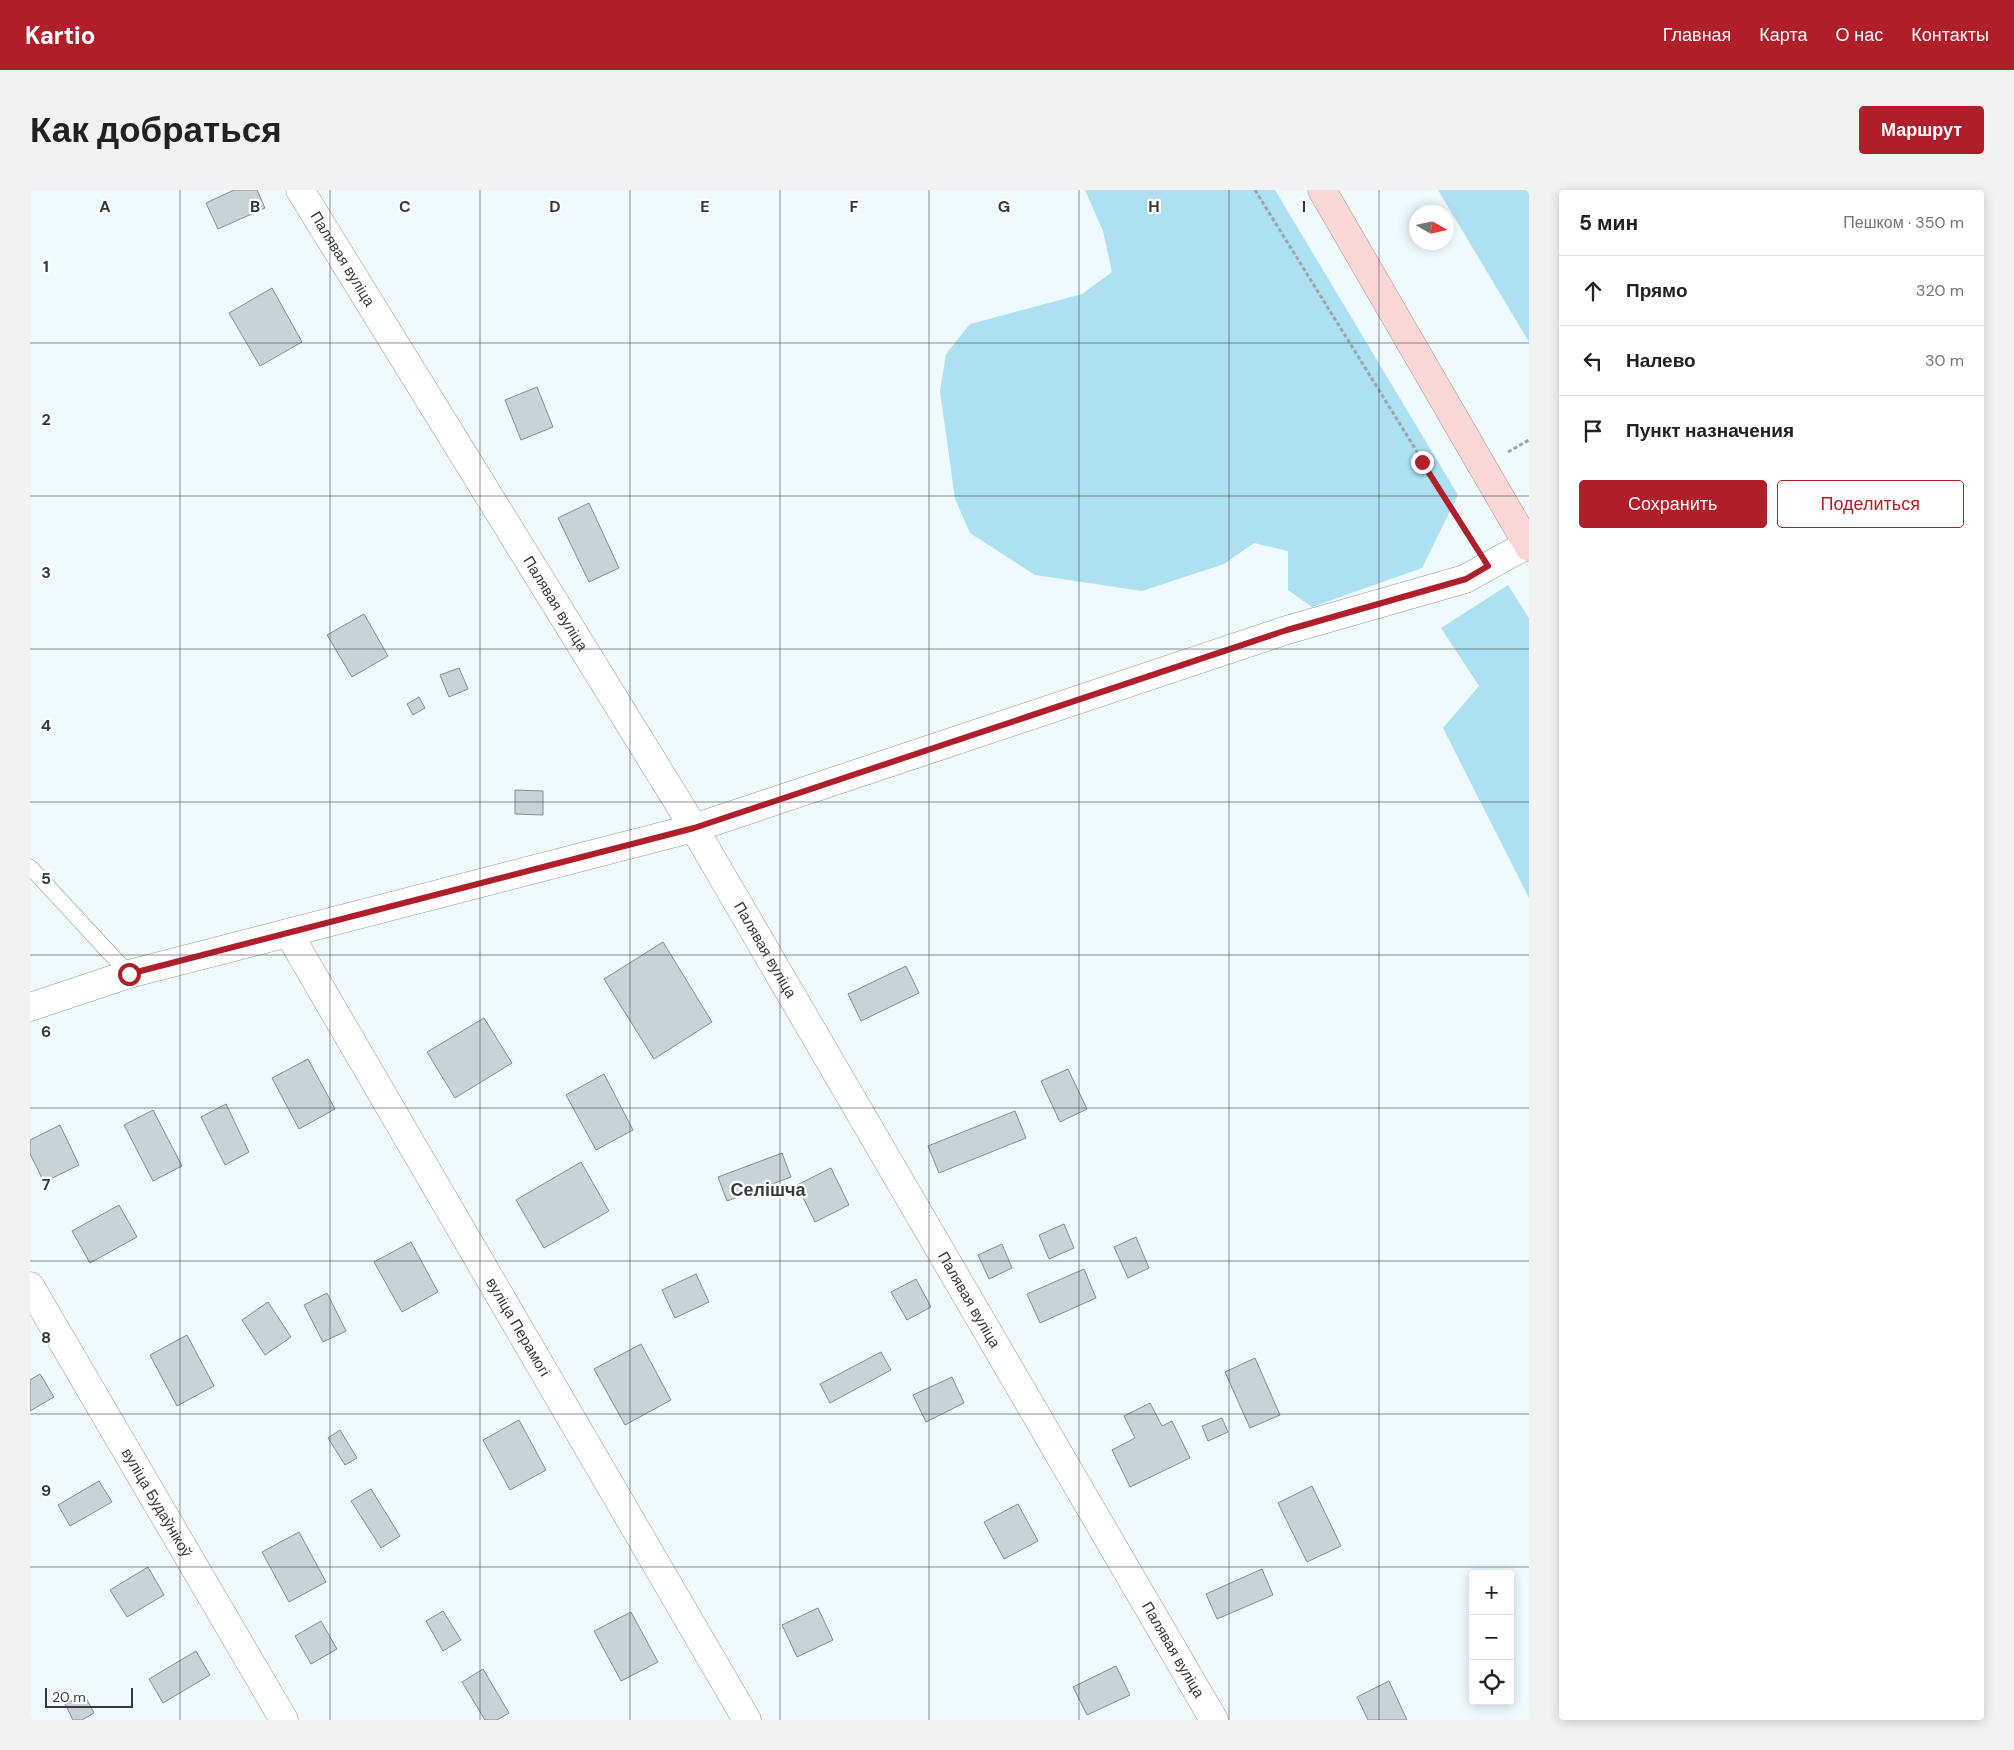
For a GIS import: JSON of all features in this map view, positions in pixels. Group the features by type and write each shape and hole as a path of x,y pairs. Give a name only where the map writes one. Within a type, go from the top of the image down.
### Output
{"main road":[{"path":"1322,190 1528,545"}],"street":[{"name":"Палявая вуліца","path":"300,190 694,828 1214,1720"},
{"path":"30,1007 129,974 694,828 1287,630 1466,579 1528,545"},
{"name":"вуліца Перамогі","path":"289,934 747,1720"},
{"name":"вуліца Будаўнікоў","path":"30,1286 284,1720"}],"lane":[{"path":"30,867 129,974"}],"path":[{"path":"1255,190 1488,566"}],"shaded area":[{"path":"1085,190 1275,190 1458,495 1422,568 1312,607 1288,590 1288,551 1254,543 1224,564 1142,591 1035,575 970,533 955,499 940,391 946,354 970,324 1082,294 1112,272 1103,231"},
{"path":"1438,190 1529,190 1529,342 1454,217 1454,205 1447,205"},
{"path":"1508,585 1529,618 1529,898 1443,728 1479,686 1441,628"}],"building":[{"path":"234,190 257,190 265,208 218,229 206,203"},
{"path":"272,288 302,342 260,366 229,313"},
{"path":"537,387 553,427 521,440 505,400"},
{"path":"589,503 619,568 589,582 558,518"},
{"path":"364,614 388,656 352,677 327,635"},
{"path":"459,668 468,689 449,697 440,675"},
{"path":"419,697 425,708 413,715 407,704"},
{"path":"515,790 543,791 543,815 515,814"},
{"path":"663,942 712,1022 654,1059 604,979"},
{"path":"906,966 919,993 861,1021 848,994"},
{"path":"484,1018 512,1063 455,1098 427,1052"},
{"path":"308,1059 335,1109 299,1129 272,1078"},
{"path":"1068,1069 1087,1109 1060,1122 1041,1081"},
{"path":"604,1074 633,1130 596,1150 566,1095"},
{"path":"226,1104 249,1152 225,1165 201,1117"},
{"path":"153,1110 182,1166 153,1181 124,1125"},
{"path":"1015,1111 1026,1138 939,1173 928,1146"},
{"path":"60,1125 79,1165 44,1182 30,1154 30,1140"},
{"path":"782,1153 791,1177 727,1201 718,1177"},
{"path":"581,1162 609,1211 544,1248 516,1200"},
{"path":"831,1168 849,1205 815,1222 797,1185"},
{"path":"119,1205 137,1237 90,1263 72,1231"},
{"path":"1064,1224 1074,1248 1049,1259 1039,1235"},
{"path":"1136,1237 1149,1268 1128,1278 1114,1247"},
{"path":"411,1242 438,1292 402,1312 374,1262"},
{"path":"1002,1244 1012,1268 989,1279 978,1255"},
{"path":"1084,1269 1096,1298 1040,1323 1027,1294"},
{"path":"696,1274 709,1302 675,1318 662,1290"},
{"path":"916,1279 931,1307 907,1320 891,1292"},
{"path":"327,1293 346,1331 323,1342 304,1305"},
{"path":"268,1302 291,1337 265,1355 242,1320"},
{"path":"187,1335 214,1386 177,1406 150,1355"},
{"path":"641,1344 671,1400 625,1425 594,1369"},
{"path":"881,1352 891,1370 830,1403 820,1384"},
{"path":"1255,1358 1280,1415 1250,1428 1225,1372"},
{"path":"40,1374 54,1397 30,1411 30,1380"},
{"path":"952,1377 964,1403 926,1422 913,1395"},
{"path":"1150,1403 1162,1426 1172,1421 1190,1458 1130,1487 1112,1450 1135,1438 1124,1416"},
{"path":"1222,1418 1228,1432 1208,1441 1202,1426"},
{"path":"519,1420 546,1470 510,1490 483,1440"},
{"path":"340,1430 357,1458 345,1465 328,1438"},
{"path":"99,1481 112,1502 70,1526 58,1505"},
{"path":"1312,1486 1341,1546 1307,1562 1278,1503"},
{"path":"371,1489 400,1536 381,1548 351,1501"},
{"path":"1018,1504 1038,1541 1004,1559 984,1522"},
{"path":"299,1532 326,1582 289,1602 262,1552"},
{"path":"148,1567 164,1595 127,1617 110,1590"},
{"path":"1262,1569 1273,1595 1217,1619 1206,1594"},
{"path":"818,1608 833,1640 797,1657 782,1625"},
{"path":"443,1611 461,1640 443,1651 426,1621"},
{"path":"631,1612 658,1662 621,1681 594,1631"},
{"path":"321,1621 337,1649 311,1664 295,1636"},
{"path":"196,1651 210,1675 163,1703 149,1679"},
{"path":"1116,1666 1130,1695 1087,1715 1073,1687"},
{"path":"483,1669 509,1713 497,1720 485,1720 462,1682"},
{"path":"1389,1681 1407,1720 1368,1720 1357,1697"},
{"path":"84,1694 94,1713 82,1720 73,1720 65,1704"}],"district":[{"name":"Селішча","path":"768,1190"}],"route":[{"path":"129,974 694,828 1287,630 1466,579 1488,566 1422,462"}]}
